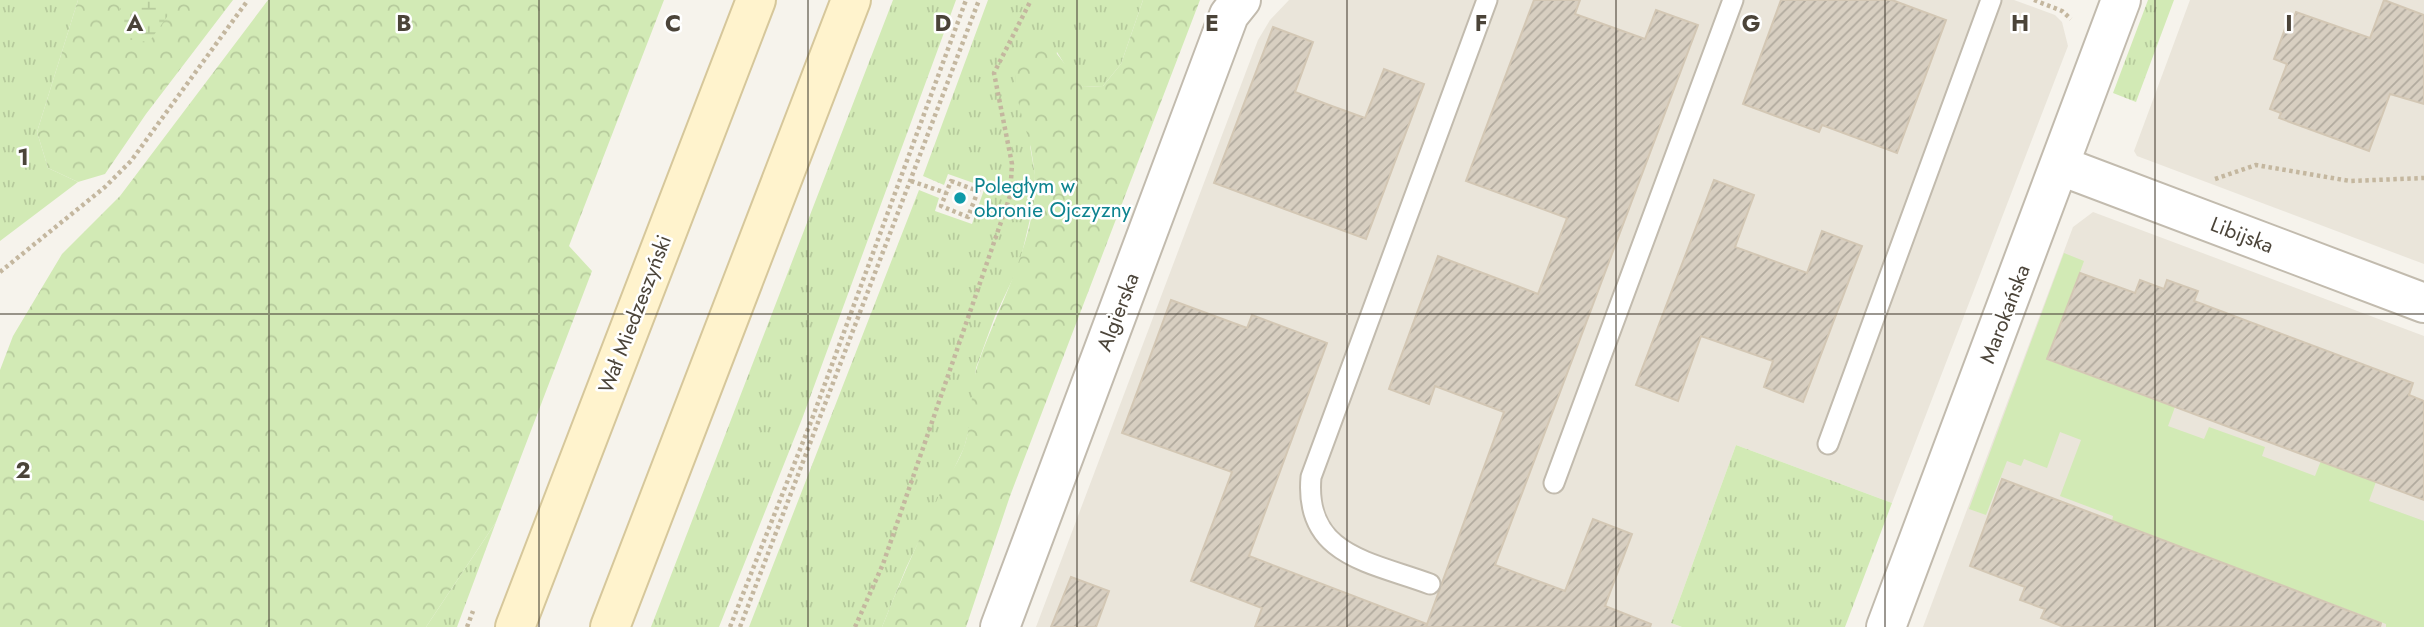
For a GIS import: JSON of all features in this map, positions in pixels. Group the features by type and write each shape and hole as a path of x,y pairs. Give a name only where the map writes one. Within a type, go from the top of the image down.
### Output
{"main road":[{"name":"Wał Miedzeszyński","path":"515,627 756,0"},
{"path":"610,627 851,0"}],"street":[{"name":"Algierska","path":"1000,627 1229,15 1241,0"},
{"name":"Marokańska","path":"1886,627 2061,166 2119,0"},
{"name":"Libijska","path":"2061,166 2424,303"}],"lane":[{"path":"1430,584 1345,553 1325,538 1315,520 1309,497 1311,477 1487,0"},
{"path":"1554,483 1733,0"},
{"path":"1828,444 1991,0"}],"path":[{"path":"0,272 105,187 131,161 248,0"},
{"path":"730,627 811,419 966,0"},
{"path":"740,627 979,0"},
{"path":"855,627 883,564 1010,196 1012,164 994,73 1031,0"},
{"path":"2055,8 2058,0"},
{"path":"2210,181 2256,166 2350,181 2424,178"},
{"path":"911,181 946,194"},
{"path":"951,181 978,191 968,217 941,206 946,194 951,181"}],"shaded area":[{"path":"1289,0 2014,0 2055,15 2062,22 2068,46 1892,503 1736,445 1671,623 1682,627 1036,627 1258,40 1270,20"},
{"path":"2190,0 2424,0 2424,264 2137,156 2134,151"},
{"path":"2093,212 2424,336 2424,627 1923,627 2073,227"}],"green space":[{"path":"0,0 78,0 37,132 48,168 78,182 0,241"},
{"path":"78,0 233,0 146,114 105,174 78,182 48,168 37,132"},
{"path":"123,0 179,0 149,42 126,39 119,13"},
{"path":"268,0 664,0 569,246 592,271 496,522 426,627 0,627 0,370 13,336 62,254 120,196"},
{"path":"893,0 956,0 802,419 719,627 651,627"},
{"path":"988,0 1143,0 1121,64 1103,86 1083,87 1073,78 1057,52 1030,146 1035,175 1034,202 1019,266 995,316 976,368 971,422 964,448 906,568 882,627 749,627 919,190 939,198 935,211 972,224 985,187 948,174 944,185 923,176"},
{"path":"1143,0 1200,0 1010,496 966,627 882,627 941,491 963,450 970,423 976,371 1018,263 1030,223 1035,182 1031,149 1016,87 1020,58 1030,47 1046,40 1083,87 1103,86 1121,64"},
{"path":"2148,0 2174,0 2136,102 2113,93"},
{"path":"2064,253 2084,261 2048,360 2102,380 2165,377 2157,400 2175,407 2168,426 2204,439 2209,427 2265,447 2262,456 2315,476 2329,440 2384,460 2369,501 2424,521 2424,627 2386,627 2386,624 2112,521 2113,516 2060,496 2081,440 2060,432 2047,468 2024,459 2021,466 2007,461 1986,515 1969,509"},
{"path":"1736,445 1892,503 1845,627 1682,627 1671,623"},
{"path":"496,522 457,627 426,627"}],"building":[{"path":"1534,0 1580,0 1575,14 1645,39 1656,10 1698,25 1495,565 1565,591 1593,519 1632,534 1605,606 1651,624 1650,627 1426,627 1504,412 1435,386 1429,404 1389,389 1438,256 1538,294 1567,218 1466,181"},
{"path":"1781,0 1892,0 1946,20 1897,153 1822,125 1819,132 1743,104"},
{"path":"2384,0 2424,15 2424,104 2390,94 2369,151 2279,118 2281,113 2270,109 2287,64 2274,59 2289,18 2293,20 2296,12 2370,38"},
{"path":"1273,27 1313,42 1295,92 1329,105 1365,118 1384,69 1424,84 1366,239 1214,183"},
{"path":"1714,180 1754,195 1735,247 1807,273 1822,231 1862,246 1803,402 1764,387 1773,361 1701,336 1678,401 1636,385"},
{"path":"2080,273 2135,293 2140,280 2164,289 2167,280 2198,291 2194,301 2413,383 2409,395 2424,401 2424,500 2047,359"},
{"path":"1171,300 1247,328 1252,315 1327,343 1249,556 1427,624 1426,627 1255,627 1262,608 1191,581 1232,472 1122,433"},
{"path":"2002,479 2381,623 2380,627 2064,627 2041,618 2045,609 2020,600 2025,587 1970,566"},
{"path":"1071,577 1109,591 1096,627 1051,627"}],"place":[{"name":"Poległym w obronie Ojczyzny","path":"960,198"}]}
